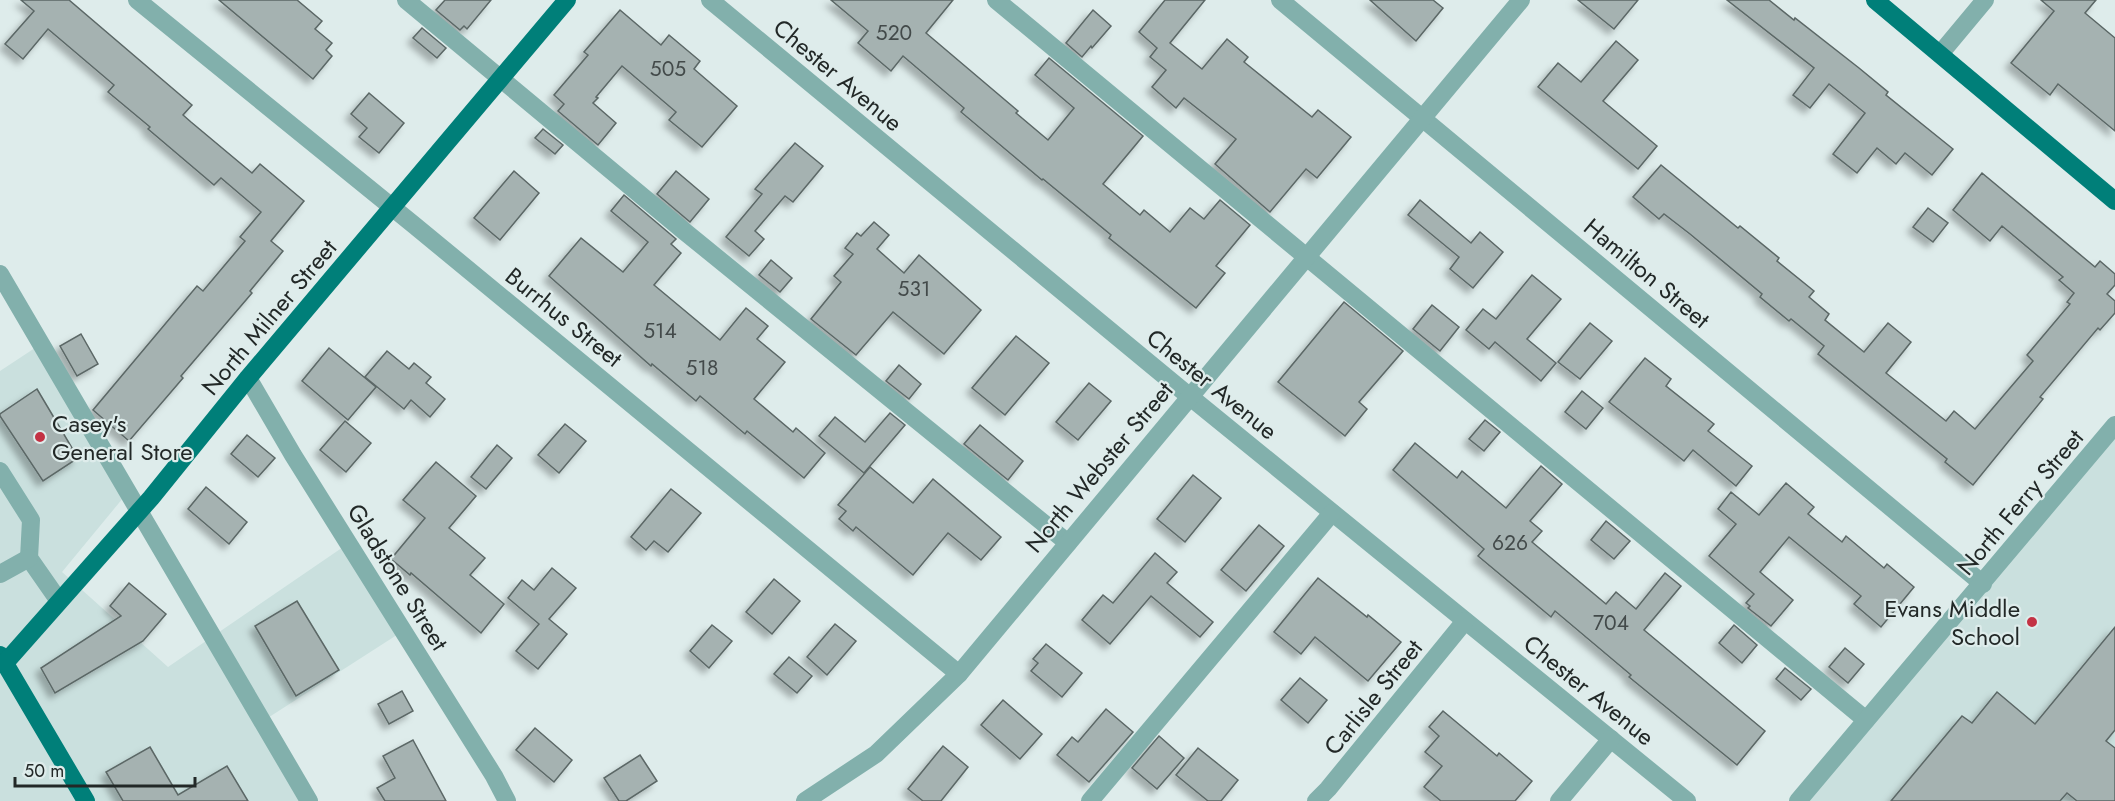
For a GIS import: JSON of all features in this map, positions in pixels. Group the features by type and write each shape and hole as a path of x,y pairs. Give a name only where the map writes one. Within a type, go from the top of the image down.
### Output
{"main road":[{"name":"North Milner Street","path":"2,659 59,601 140,510 248,378 567,0"},
{"path":"1875,0 2115,201"},
{"path":"2,659 86,801"}],"street":[{"name":"Burrhus Street","path":"137,0 393,207 959,674"},
{"path":"406,0 692,238 1068,543"},
{"name":"Chester Avenue","path":"710,0 1189,396 1687,801"},
{"path":"996,0 1866,720"},
{"name":"Hamilton Street","path":"1280,0 1983,584"},
{"name":"North Webster Street","path":"805,801 876,754 959,674 1521,0"},
{"path":"1940,54 1985,0"},
{"path":"0,273 309,801"},
{"name":"Gladstone Street","path":"248,378 293,455 494,776 507,801"},
{"name":"North Ferry Street","path":"1798,801 2115,425"},
{"path":"0,471 31,520 29,558 59,601"},
{"path":"1090,801 1332,513"},
{"path":"0,574 29,558"},
{"name":"Carlisle Street","path":"1316,801 1466,621"},
{"path":"1559,801 1611,739"}],"shaded area":[{"path":"41,344 128,492 62,572 168,667 349,543 403,631 263,721 309,801 0,801 0,371"},
{"name":"Evans Middle School","path":"2115,425 2115,801 1798,801"}],"building":[{"path":"21,0 69,0 192,105 183,115 191,122 252,173 260,164 304,201 271,241 283,251 250,291 252,293 129,441 93,410 197,286 203,291 245,241 240,237 261,212 221,178 214,185 148,129 150,127 108,92 114,85 48,29 23,59 5,44 34,11"},
{"path":"219,0 297,0 322,21 315,29 332,43 326,50 332,56 313,79"},
{"path":"445,0 491,0 467,29 464,26 460,30 436,10"},
{"path":"831,0 953,0 926,33 1018,111 1016,113 1048,140 1074,108 1035,75 1049,58 1143,136 1103,184 1140,215 1144,210 1170,232 1190,208 1204,219 1220,200 1250,225 1216,266 1225,273 1196,308 1109,238 1111,235 961,112 964,108 903,56 891,71 858,43 868,31"},
{"path":"1165,0 1205,0 1170,43 1202,69 1227,39 1248,57 1244,62 1312,117 1318,110 1351,137 1317,178 1306,169 1270,212 1215,164 1236,139 1184,98 1176,108 1152,87 1166,70 1150,57 1157,48 1139,32"},
{"path":"1370,0 1433,0 1443,8 1416,41"},
{"path":"1578,0 1638,0 1614,29"},
{"path":"1727,0 1769,0 1859,68 1888,92 1886,95 1953,149 1932,175 1905,153 1896,164 1877,148 1857,173 1833,154 1865,113 1829,84 1810,108 1793,95 1814,68"},
{"path":"2041,0 2096,0 2085,13 2115,38 2115,131 2058,84 2050,95 2011,63 2054,11"},
{"path":"620,10 661,45 669,35 700,61 694,69 737,106 702,147 669,120 676,112 622,66 593,103 616,123 598,145 558,111 564,104 554,95 588,55 584,52"},
{"path":"1093,10 1111,26 1082,57 1066,43"},
{"path":"422,28 446,48 437,58 413,38"},
{"path":"1616,41 1638,60 1603,101 1657,146 1638,169 1538,87 1558,63 1581,82"},
{"path":"369,93 404,123 379,153 359,137 367,128 351,114"},
{"path":"543,129 563,145 555,154 535,138"},
{"path":"795,143 823,166 793,202 785,196 755,231 764,239 749,256 726,237 762,194 755,189"},
{"path":"1661,165 1738,228 1740,226 1779,258 1777,261 1814,291 1809,297 1829,314 1825,320 1864,352 1888,323 1911,342 1886,373 1946,421 1954,411 1975,429 2033,361 2027,355 2070,304 2067,302 2074,293 2059,280 2063,277 2002,226 1990,241 1953,210 1982,173 2095,267 2100,261 2115,274 2115,285 2107,294 2115,301 2115,313 2100,330 2098,328 2040,397 2043,399 1973,485 1945,462 1947,459 1818,354 1824,346 1760,297 1762,294 1690,234 1664,214 1659,219 1633,197"},
{"path":"514,171 539,193 500,240 474,218"},
{"path":"676,171 709,199 690,222 657,194"},
{"path":"624,195 676,239 671,244 681,253 654,285 720,340 746,308 768,326 757,339 785,362 754,399 793,432 796,428 825,453 804,478 747,431 745,434 700,396 696,401 652,364 651,366 549,276 581,238 623,272 648,242 611,211"},
{"path":"1420,200 1471,243 1480,232 1503,252 1473,288 1450,269 1459,257 1408,215"},
{"path":"1928,208 1948,223 1933,242 1913,227"},
{"path":"874,222 889,235 877,249 904,273 919,255 981,310 944,354 893,312 856,355 811,319 841,282 834,276 853,254 845,248 857,233 861,236"},
{"path":"771,260 792,278 780,292 759,275"},
{"path":"1532,275 1561,299 1527,339 1556,363 1541,381 1495,342 1489,349 1466,330 1483,309 1496,319"},
{"path":"1344,302 1403,351 1359,402 1367,409 1345,436 1278,382"},
{"path":"1432,305 1459,327 1440,351 1413,329"},
{"path":"1590,323 1612,341 1580,379 1558,362"},
{"path":"81,334 98,364 77,376 60,346"},
{"path":"1016,336 1049,363 1005,415 972,388"},
{"path":"329,348 376,387 348,420 302,381"},
{"path":"387,351 409,369 414,363 431,377 426,383 445,399 430,417 411,400 404,409 365,377"},
{"path":"1645,358 1671,379 1666,386 1714,424 1708,431 1752,466 1736,486 1693,450 1684,461 1609,402"},
{"path":"899,365 921,384 909,399 886,381"},
{"path":"1089,383 1111,401 1078,440 1056,422"},
{"name":"Casey's General Store","path":"37,389 78,458 43,481 0,416"},
{"path":"1582,391 1603,408 1586,429 1565,412"},
{"path":"890,413 905,425 864,473 819,436 835,417 865,442"},
{"path":"1485,420 1500,432 1484,451 1469,439"},
{"path":"345,421 371,443 346,472 320,450"},
{"path":"565,424 586,441 559,473 538,455"},
{"path":"980,425 1023,461 1008,480 964,444"},
{"path":"247,435 275,458 258,477 231,454"},
{"path":"1415,443 1457,478 1462,471 1506,508 1541,466 1562,484 1530,521 1542,531 1532,542 1606,604 1616,592 1636,609 1665,573 1681,586 1644,630 1765,731 1737,765 1629,677 1631,675 1555,611 1551,617 1478,556 1484,549 1393,470"},
{"path":"497,445 512,458 486,489 471,477"},
{"path":"436,462 476,496 449,528 485,558 470,575 504,604 481,633 411,573 410,575 391,559 425,518 403,500"},
{"path":"870,467 913,503 933,479 1001,537 981,560 948,533 913,575 856,527 853,531 839,519 846,511 838,505"},
{"path":"1193,475 1221,498 1185,542 1157,519"},
{"path":"1786,483 1814,507 1808,514 1842,542 1846,536 1884,568 1887,564 1914,587 1881,627 1854,604 1861,596 1789,537 1760,572 1793,600 1771,626 1748,608 1750,606 1746,603 1754,594 1709,556 1736,524 1718,509 1731,492 1759,515"},
{"path":"206,487 247,522 229,544 188,509"},
{"path":"671,489 701,513 668,552 654,541 646,550 631,537"},
{"path":"1606,521 1630,541 1614,559 1591,540"},
{"path":"1259,525 1284,546 1246,591 1221,570"},
{"path":"1155,553 1177,572 1167,583 1213,622 1200,637 1151,596 1110,644 1082,620 1103,595 1113,603"},
{"path":"552,568 576,588 549,619 567,634 538,669 516,651 539,624 508,598 522,580 534,590"},
{"path":"1318,578 1401,642 1368,681 1315,637 1301,654 1274,632"},
{"path":"774,579 800,601 772,634 746,612"},
{"path":"129,583 166,614 143,641 55,693 41,668 121,616 110,606"},
{"path":"297,601 339,670 296,696 255,626"},
{"path":"835,624 856,641 827,675 807,657"},
{"path":"712,625 732,641 709,668 690,651"},
{"path":"1734,625 1757,645 1742,663 1719,643"},
{"name":"Evans Middle School","path":"2115,627 2115,730 2106,741 2115,748 2115,801 2077,801 2067,793 2060,801 1891,801 1962,716 1972,723 1997,692 2035,724"},
{"path":"1046,644 1082,673 1062,697 1031,671 1038,663 1033,659"},
{"path":"1845,648 1864,664 1848,683 1829,667"},
{"path":"789,657 812,676 797,693 774,674"},
{"path":"1785,668 1811,689 1801,700 1776,679"},
{"path":"1300,678 1327,700 1308,723 1281,700"},
{"path":"402,691 413,711 389,724 378,704"},
{"path":"1003,700 1042,734 1020,759 981,725"},
{"path":"1106,709 1133,732 1089,782 1057,755 1072,737 1078,742"},
{"path":"1443,711 1497,756 1499,753 1532,781 1515,801 1441,801 1424,787 1442,766 1425,752 1439,736 1429,727"},
{"path":"535,728 572,760 554,782 516,750"},
{"path":"1159,736 1184,758 1157,789 1132,768"},
{"path":"413,740 446,801 385,801 377,788 395,778 383,756"},
{"path":"943,746 968,767 941,801 923,801 908,789"},
{"path":"150,747 178,795 227,766 248,801 123,801 106,772"},
{"path":"1198,748 1238,780 1221,801 1208,801 1176,775"},
{"path":"640,755 657,781 626,801 619,801 604,778"}],"place":[{"name":"Casey's General Store","path":"40,437"},
{"name":"Evans Middle School","path":"2032,622"}]}
